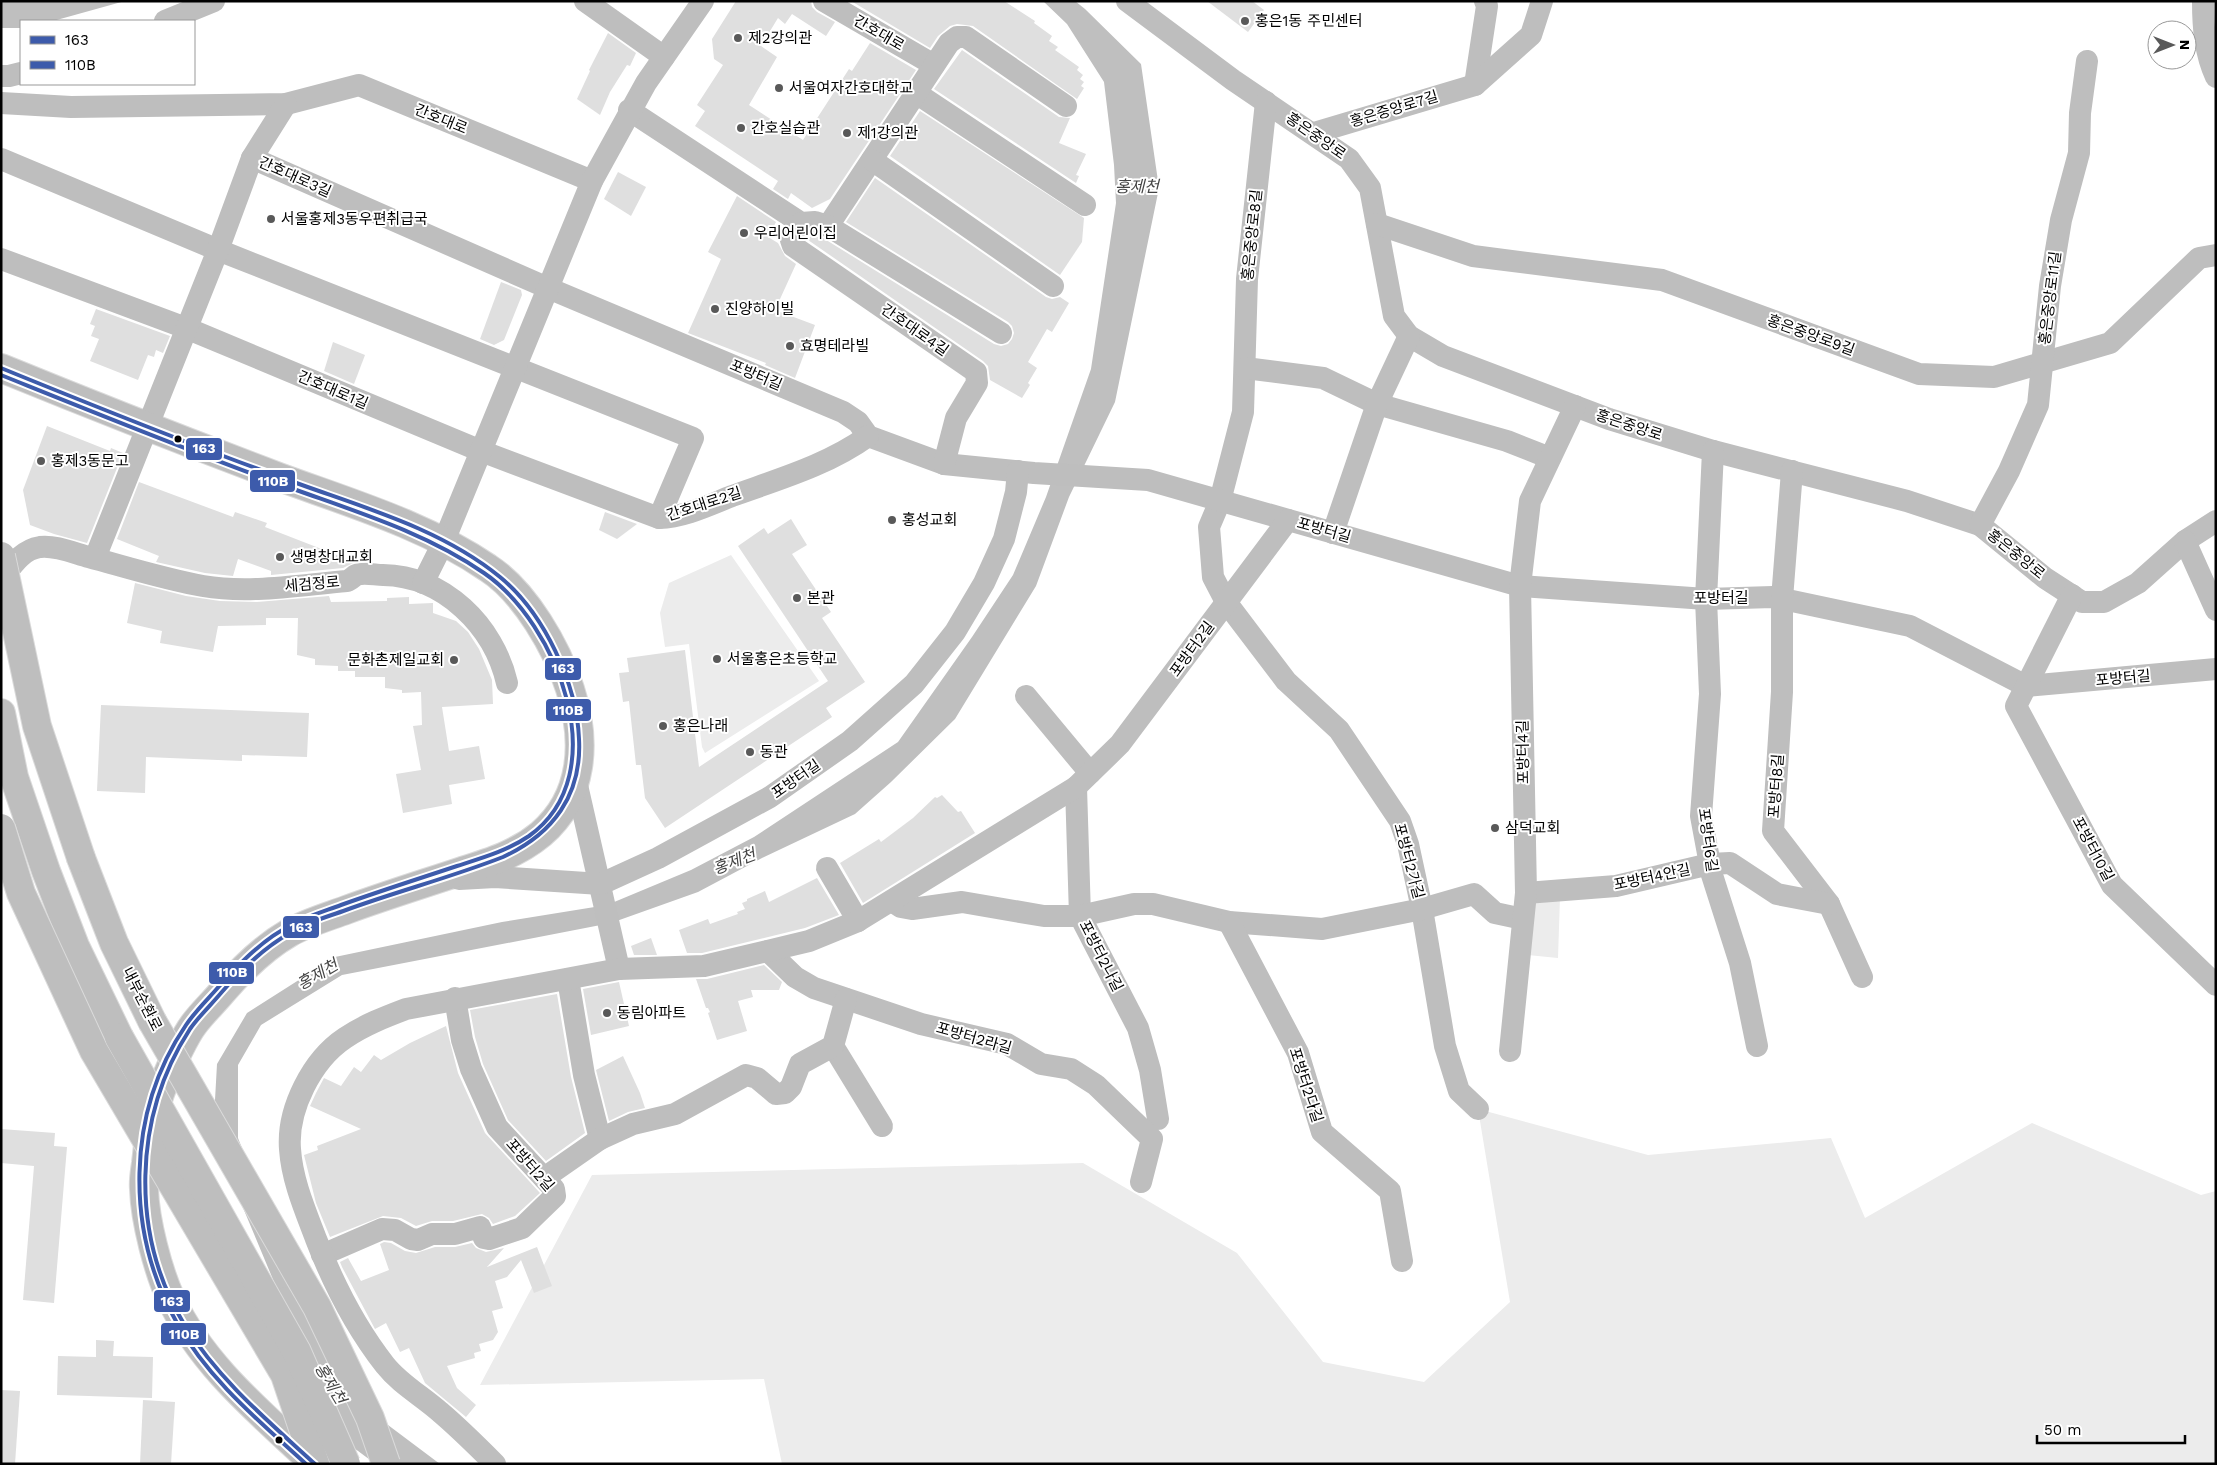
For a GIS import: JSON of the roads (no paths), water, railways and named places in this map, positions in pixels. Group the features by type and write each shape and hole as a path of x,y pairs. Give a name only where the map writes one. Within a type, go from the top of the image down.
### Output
{"main road":[{"path":"1,368 147,427 391,519 444,541 491,569 504,580 530,612 554,650 566,676 579,726 581,752 572,794 557,817 528,843 510,855 312,922 291,932 267,948 236,976 192,1026 162,1082 150,1128 144,1189 153,1244 170,1298 186,1326 219,1370 243,1396 315,1464"},
{"name":"내부순환로","path":"1,556 37,726 81,858 114,943 152,1021 317,1307 370,1418 386,1464"},
{"path":"1,713 14,777 46,871 75,946 119,1037 297,1352 346,1464"},
{"path":"1,828 21,893 94,1051 285,1375 315,1464"}],"street":[{"path":"167,20 214,1"},
{"path":"585,1 664,57"},
{"path":"424,583 444,541 592,181 629,110 702,1"},
{"name":"간호대로","path":"824,1 934,65"},
{"name":"홍은중앙로","path":"1127,1 1233,80 1314,133 1349,159 1370,188 1394,316 1409,336 1443,356 1609,419 1713,451 1907,501 1980,525 2046,578 2082,602 2104,602 2138,583 2185,541 2216,521"},
{"path":"1475,85 1487,6 1485,1"},
{"name":"홍은중앙로7길","path":"1314,133 1475,85 1531,35 1542,1"},
{"path":"2203,1 2203,27 2210,63 2216,78"},
{"path":"828,226 934,65 952,39 957,36 966,37 1066,106"},
{"name":"홍은중앙로11길","path":"1980,525 2009,471 2038,405 2050,286 2060,220 2079,154 2080,113 2088,61"},
{"path":"1,76 20,73"},
{"name":"간호대로","path":"286,104 359,85 592,181"},
{"path":"916,93 1085,205"},
{"name":"홍은중앙로8길","path":"1220,501 1243,412 1247,279 1266,102"},
{"path":"1,103 72,106 286,104"},
{"name":"간호대로3길","path":"286,104 252,158 548,288"},
{"path":"629,110 801,223 814,222 828,226 1001,333"},
{"path":"95,558 218,250 252,158"},
{"path":"1,159 218,250 693,438 659,518"},
{"path":"872,160 1053,286"},
{"name":"간호대로4길","path":"801,223 791,240 793,246 976,372 978,377 977,383 956,418 944,464"},
{"name":"홍은중앙로9길","path":"1377,224 1473,256 1662,280 1919,374 1994,377 2110,343 2199,258 2216,255"},
{"name":"간호대로1길","path":"1,259 186,328 481,451"},
{"name":"포방터길","path":"548,288 843,412 858,422 868,436 944,464 1026,472 1148,480 1520,586 1706,599 1773,597 1910,626 2026,686 2216,669"},
{"path":"1333,533 1377,404 1409,336"},
{"path":"1245,368 1323,378 1377,404 1507,441 1550,458"},
{"path":"1520,586 1530,501 1575,406"},
{"name":"간호대로2길","path":"481,451 659,518 681,515 802,470 848,450 868,436"},
{"path":"1706,599 1713,451"},
{"path":"1782,599 1792,471"},
{"name":"포방터길","path":"430,882 479,877 601,886 658,858 770,797 850,741 914,684 955,632 984,583 1004,538 1016,492 1026,472"},
{"path":"1220,501 1209,527 1213,577 1226,602"},
{"name":"포방터2길","path":"495,1464 440,1411 398,1378 385,1365 360,1328 322,1255 300,1199 290,1149 290,1128 302,1089 317,1067 344,1038 375,1021 406,1009 455,998 568,979 617,959 704,966 809,941 858,921 1083,780 1120,744 1288,520"},
{"path":"2185,541 2216,610"},
{"name":"세검정로","path":"1,580 25,552 40,547 62,550 219,589 252,589 347,581 355,576 364,574 403,576 424,583 453,600 466,611 482,629 496,650 507,683"},
{"name":"포방터4길","path":"1510,1051 1526,893 1520,586"},
{"path":"2026,686 2072,595"},
{"name":"포방터6길","path":"1706,599 1710,694 1701,816 1710,864 1740,964 1757,1046"},
{"name":"포방터8길","path":"1782,599 1782,692 1774,831 1829,904 1862,977"},
{"name":"포방터2가길","path":"1226,602 1286,681 1339,730 1400,821 1408,844 1422,909 1445,1046 1459,1091 1478,1109"},
{"name":"포방터10길","path":"2026,686 2016,706 2112,885 2216,985"},
{"path":"1026,696 1083,780"},
{"name":"포방터2나길","path":"1083,780 1080,916 1138,1028 1150,1070 1158,1119"},
{"path":"576,781 617,959"},
{"name":"포방터4안길","path":"1526,893 1616,886 1710,864 1730,863 1777,894 1829,904"},
{"path":"827,868 858,921"},
{"path":"892,900 901,906 912,909 962,902 1044,916 1080,916 1134,904 1153,904 1229,922 1322,929 1422,909 1474,894 1495,913 1523,919"},
{"name":"포방터2다길","path":"1229,922 1298,1053 1322,1132 1390,1191 1402,1261"},
{"name":"포방터2라길","path":"768,951 794,976 814,988 922,1024 1007,1044 1041,1064 1071,1069 1096,1085 1152,1139 1141,1182"},
{"path":"568,979 584,1076 600,1139"},
{"name":"포방터2길","path":"322,1255 382,1229 395,1230 417,1240 432,1234 455,1234 479,1227 482,1236 487,1239 518,1231 555,1196 554,1189 497,1127 471,1069 462,1040 455,998"},
{"path":"544,1178 600,1139 628,1126 676,1114 746,1075 758,1078 776,1094 782,1094 791,1087 800,1064 833,1046 846,1000"},
{"path":"833,1046 882,1126"}],"water":[{"path":"1,1 125,1 57,20 20,20 20,28 1,28"},
{"path":"1043,1 1075,1 1141,64 1159,188 1115,402 1069,497 1036,586 955,719 891,782 855,814 762,858 698,892 611,923 342,975 261,1025 238,1065 238,1138 297,1287 380,1419 440,1464 405,1464 359,1430 282,1301 213,1136 217,1064 247,1013 335,957 502,922 607,905 691,870 754,837 898,742 1013,575 1046,497 1091,369 1116,203 1114,165 1104,82 1067,24"}],"waterway":[{"name":"홍제천","path":"285,1305 359,1430 405,1464"}],"place":[{"name":"홍은1동 주민센터","path":"1245,21"},
{"name":"제2강의관","path":"738,38"},
{"name":"서울여자간호대학교","path":"779,88"},
{"name":"간호실습관","path":"741,128"},
{"name":"제1강의관","path":"847,133"},
{"name":"서울홍제3동우편취급국","path":"271,219"},
{"name":"우리어린이집","path":"744,233"},
{"name":"진양하이빌","path":"715,309"},
{"name":"효명테라빌","path":"790,346"},
{"name":"홍제3동문고","path":"41,461"},
{"name":"홍성교회","path":"892,520"},
{"name":"생명창대교회","path":"280,557"},
{"name":"본관","path":"797,598"},
{"name":"서울홍은초등학교","path":"717,659"},
{"name":"문화촌제일교회","path":"454,660"},
{"name":"홍은나래","path":"663,726"},
{"name":"동관","path":"750,752"},
{"name":"삼덕교회","path":"1495,828"},
{"name":"동림아파트","path":"607,1013"}]}
